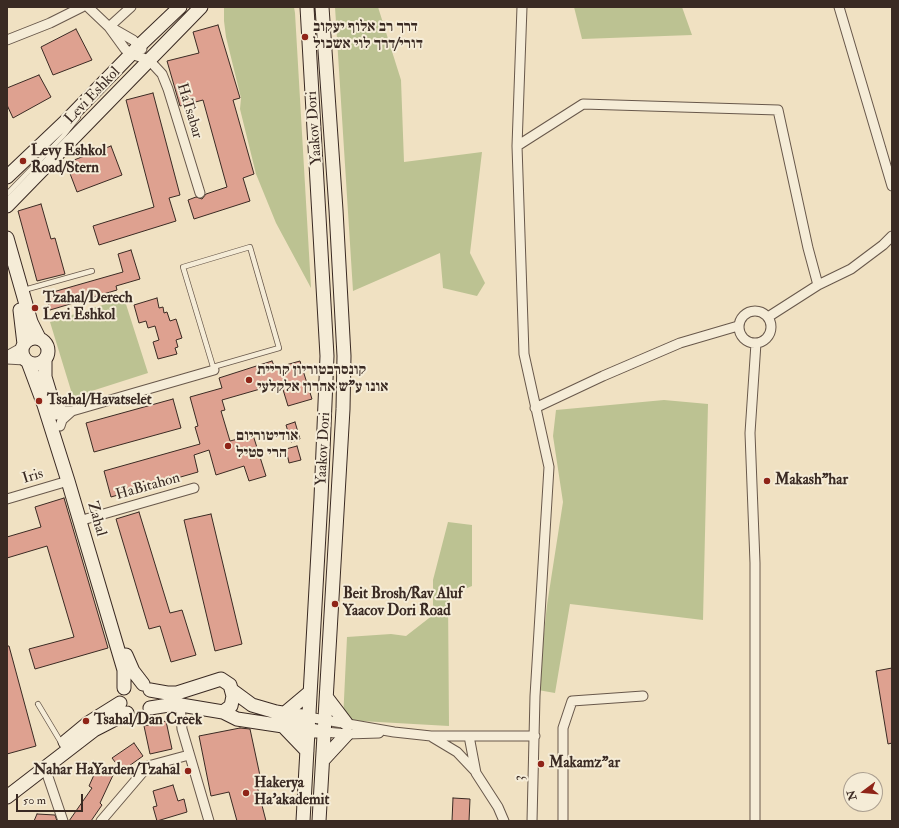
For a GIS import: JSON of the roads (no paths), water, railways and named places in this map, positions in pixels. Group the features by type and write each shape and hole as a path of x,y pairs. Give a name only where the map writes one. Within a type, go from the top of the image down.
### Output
{"main road":[{"name":"Levi Eshkol","path":"7,177 180,7"},
{"name":"Levi Eshkol","path":"7,206 201,7"},
{"name":"Yaakov Dori","path":"303,821 322,483 327,356 307,7"},
{"name":"Yaakov Dori","path":"319,821 327,698 344,356 336,210 322,7"},
{"path":"7,238 34,331 39,338 47,343 49,349 48,356 45,361 38,364 26,361 22,354 23,345 20,311 7,266"},
{"path":"23,345 30,339 39,338"},
{"name":"Zahal","path":"26,361 44,405 68,481 124,670 124,688"},
{"name":"Zahal","path":"45,361 45,376 128,661 133,671 147,687"},
{"path":"147,687 153,699 147,712 137,715 124,708 120,698 124,688 133,683 147,687 167,693 178,693 221,679 230,685 233,691 252,705 285,713 308,723 325,726"},
{"path":"223,712 231,706 233,691"},
{"path":"285,713 310,692"},
{"path":"323,760 347,729 327,698"},
{"path":"150,708 168,704 180,704 223,712 237,719 283,726 308,723"},
{"path":"7,787 88,723 124,708"},
{"path":"7,797 124,708"},
{"path":"283,726 307,751"}],"street":[{"path":"7,40 50,23 82,7"},
{"path":"88,7 135,50"},
{"path":"109,27 131,7"},
{"name":"3","path":"522,7 517,146 524,354 535,408 545,445 548,467 535,696 532,821"},
{"path":"839,7 892,186"},
{"name":"HaTsabar","path":"135,50 158,68 166,81 200,193"},
{"path":"517,146 583,104 778,110 808,248 818,285"},
{"path":"768,316 818,285 851,269 883,245 892,236"},
{"path":"752,310 763,312 768,316 771,325 769,335 765,339 756,343 750,343 742,337 738,326 742,316 752,310"},
{"path":"535,408 603,376 680,344 738,326"},
{"path":"755,821 755,563 750,433 756,343"},
{"path":"7,358 23,345"},
{"path":"7,358 26,361"},
{"path":"54,407 65,411 72,410 214,368"},
{"path":"60,426 62,420 72,410"},
{"name":"Iris","path":"7,499 68,481"},
{"name":"HaBitahon","path":"86,520 194,488"},
{"path":"563,821 563,728 572,701 643,696"},
{"path":"180,704 182,729 209,821"},
{"path":"325,726 431,736 535,736"},
{"path":"431,736 457,752 476,773 498,807 504,821"},
{"path":"469,736 476,773"},
{"path":"101,821 148,766 190,755"},
{"path":"45,768 63,821"}],"lane":[{"path":"7,194 63,136 105,82"},
{"path":"250,247 279,348 214,368 183,268 250,247"},
{"path":"22,290 92,271"},
{"path":"38,704 62,745"}],"place":[{"name":"דרך רב אלוף יעקוב דורי/דרך לוי אשכול","path":"305,37"},
{"name":"Levy Eshkol Road/Stern","path":"23,161"},
{"name":"Tzahal/Derech Levi Eshkol","path":"35,308"},
{"name":"קונסרבטוריון קריית אונו ע\"ש אהרון אלקלעי","path":"249,380"},
{"name":"Tsahal/Havatselet","path":"39,401"},
{"name":"אודיטוריום הרי סטיל","path":"228,446"},
{"name":"Makash\"har","path":"767,481"},
{"name":"Beit Brosh/Rav Aluf Yaacov Dori Road","path":"335,604"},
{"name":"Tsahal/Dan Creek","path":"86,721"},
{"name":"Makamz\"ar","path":"541,764"},
{"name":"Nahar HaYarden/Tzahal","path":"188,771"},
{"name":"Hakerya Ha'akademit","path":"246,793"}]}
